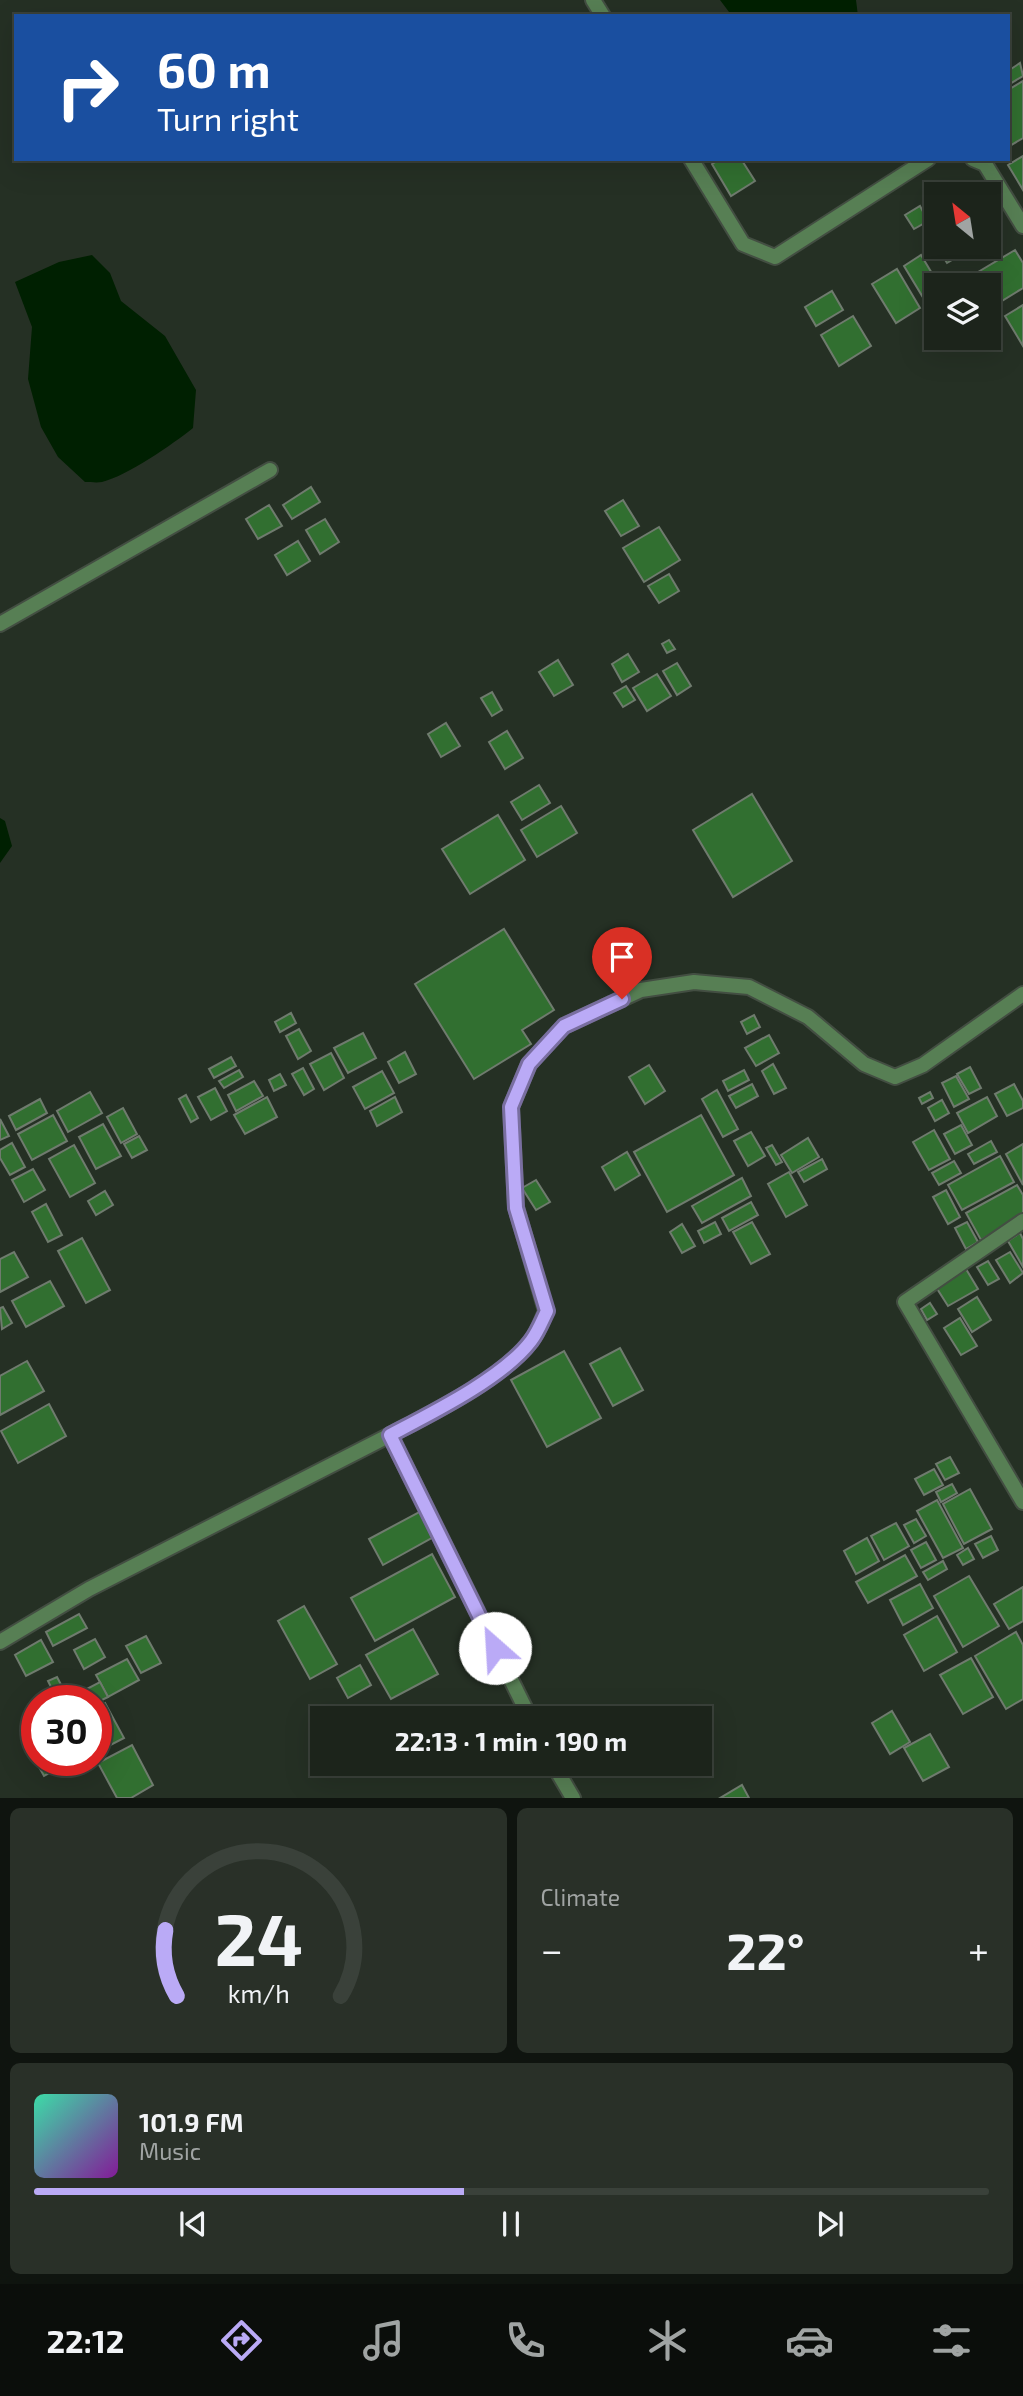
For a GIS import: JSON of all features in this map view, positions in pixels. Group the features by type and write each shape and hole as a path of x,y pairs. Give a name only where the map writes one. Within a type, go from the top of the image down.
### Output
{"street":[{"path":"692,161 743,244 775,257 925,161"},
{"path":"978,161 985,164 1023,226"},
{"path":"0,624 270,470"},
{"path":"0,1642 89,1589 438,1410 506,1366 532,1340 547,1311 516,1208 511,1107 529,1064 564,1026 641,990 694,982 749,987 808,1017 864,1064 895,1077 923,1065 1023,994"},
{"path":"1023,1221 905,1303 1023,1502"},
{"path":"390,1435 524,1706"},
{"path":"560,1776 573,1797"}],"shaded area":[{"path":"720,0 856,0 858,14 730,14"},
{"path":"92,255 110,273 121,301 165,336 196,390 193,428 137,466 102,482 85,482 58,457 41,427 28,379 32,327 15,282 59,262"},
{"path":"0,818 5,821 12,846 0,863"}],"building":[{"path":"1020,63 1023,76 1010,84 1010,70"},
{"path":"1023,81 1023,138 1010,146 1010,89"},
{"path":"1023,156 1023,190 1008,165"},
{"path":"717,161 742,161 755,181 731,196 712,164"},
{"path":"920,206 924,214 924,223 914,229 905,215"},
{"path":"1015,250 1023,263 1023,288 1001,301 1001,273 976,273"},
{"path":"921,255 932,273 924,273 924,299 904,266"},
{"path":"897,269 920,308 896,323 872,284"},
{"path":"832,291 843,310 816,326 805,307"},
{"path":"1023,305 1023,346 1005,316"},
{"path":"853,316 871,346 839,366 821,335"},
{"path":"311,487 320,502 292,519 283,505"},
{"path":"623,500 639,526 621,536 605,511"},
{"path":"269,505 282,526 258,539 246,519"},
{"path":"325,519 339,542 320,554 306,530"},
{"path":"659,527 680,560 644,582 623,548"},
{"path":"298,541 310,561 287,575 275,555"},
{"path":"669,574 679,591 659,603 648,586"},
{"path":"669,640 675,649 667,653 662,644"},
{"path":"628,654 639,672 622,682 612,664"},
{"path":"558,660 573,685 554,696 539,672"},
{"path":"677,663 691,686 677,695 663,671"},
{"path":"657,674 671,696 647,711 633,688"},
{"path":"626,686 635,700 623,707 614,693"},
{"path":"492,692 502,710 492,716 481,698"},
{"path":"446,723 460,746 441,757 428,734"},
{"path":"507,731 523,758 505,769 489,742"},
{"path":"539,785 550,803 522,820 511,802"},
{"path":"752,794 792,861 733,897 693,830"},
{"path":"561,806 577,833 537,857 521,830"},
{"path":"498,815 525,860 470,894 442,849"},
{"path":"504,929 554,1010 522,1030 531,1044 474,1079 415,984"},
{"path":"291,1013 296,1023 280,1032 275,1022"},
{"path":"754,1015 760,1027 747,1034 741,1022"},
{"path":"299,1029 311,1051 298,1059 286,1036"},
{"path":"363,1033 376,1058 348,1073 334,1048"},
{"path":"769,1035 779,1053 756,1066 745,1048"},
{"path":"405,1052 416,1074 399,1083 388,1062"},
{"path":"331,1053 344,1078 324,1090 310,1064"},
{"path":"231,1057 236,1066 214,1078 209,1069"},
{"path":"773,1064 786,1088 774,1094 762,1071"},
{"path":"649,1065 665,1091 645,1104 629,1077"},
{"path":"970,1067 981,1088 969,1094 957,1074"},
{"path":"303,1068 314,1089 304,1095 292,1074"},
{"path":"239,1070 243,1077 224,1088 219,1081"},
{"path":"744,1070 749,1080 728,1091 723,1081"},
{"path":"382,1071 394,1093 365,1109 353,1087"},
{"path":"280,1074 286,1085 274,1091 269,1080"},
{"path":"956,1076 969,1099 954,1107 942,1083"},
{"path":"254,1081 263,1096 236,1111 228,1095"},
{"path":"752,1084 758,1096 736,1108 729,1096"},
{"path":"1014,1084 1023,1101 1023,1108 1007,1116 995,1094"},
{"path":"215,1088 227,1111 211,1120 198,1097"},
{"path":"717,1090 738,1129 723,1137 702,1099"},
{"path":"90,1092 102,1113 68,1132 57,1111"},
{"path":"930,1092 933,1098 922,1104 919,1098"},
{"path":"186,1095 198,1118 191,1122 179,1099"},
{"path":"267,1097 277,1117 245,1134 234,1115"},
{"path":"395,1097 402,1112 377,1126 370,1111"},
{"path":"987,1097 997,1116 968,1133 957,1113"},
{"path":"40,1099 47,1113 16,1130 9,1116"},
{"path":"942,1100 949,1113 935,1121 928,1108"},
{"path":"123,1108 137,1134 121,1143 107,1117"},
{"path":"53,1115 67,1141 32,1160 18,1134"},
{"path":"701,1115 734,1175 667,1212 634,1152"},
{"path":"0,1119 9,1136 0,1140"},
{"path":"103,1124 121,1156 96,1169 79,1137"},
{"path":"961,1125 972,1145 955,1154 944,1134"},
{"path":"934,1130 950,1159 929,1170 913,1142"},
{"path":"751,1132 765,1156 748,1166 734,1141"},
{"path":"139,1136 147,1150 132,1158 124,1144"},
{"path":"808,1138 819,1157 792,1173 781,1155"},
{"path":"991,1141 997,1152 974,1164 968,1154"},
{"path":"12,1143 25,1167 10,1175 0,1158 0,1150"},
{"path":"1023,1144 1023,1185 1006,1154"},
{"path":"74,1145 95,1183 70,1197 49,1159"},
{"path":"772,1145 782,1162 776,1165 766,1148"},
{"path":"627,1152 640,1175 615,1190 602,1167"},
{"path":"1000,1156 1014,1182 962,1210 948,1185"},
{"path":"822,1159 827,1169 804,1182 798,1172"},
{"path":"954,1161 961,1173 939,1185 932,1173"},
{"path":"33,1169 45,1190 24,1202 12,1180"},
{"path":"789,1172 807,1205 786,1217 768,1184"},
{"path":"742,1178 751,1196 702,1223 692,1206"},
{"path":"536,1180 550,1202 536,1210 522,1188"},
{"path":"1017,1185 1023,1195 1023,1217 981,1240 966,1213"},
{"path":"946,1190 960,1217 948,1224 933,1197"},
{"path":"105,1191 113,1205 96,1215 88,1201"},
{"path":"751,1202 758,1215 729,1231 722,1218"},
{"path":"46,1204 62,1235 48,1242 32,1212"},
{"path":"715,1222 721,1234 704,1243 698,1231"},
{"path":"752,1222 770,1254 751,1264 733,1232"},
{"path":"967,1222 978,1242 966,1249 955,1228"},
{"path":"682,1224 695,1246 682,1253 670,1232"},
{"path":"1020,1233 1023,1239 1023,1267 1008,1241"},
{"path":"82,1238 110,1290 86,1303 58,1251"},
{"path":"14,1252 28,1277 0,1292 0,1259"},
{"path":"1010,1252 1023,1273 1010,1283 996,1260"},
{"path":"988,1261 999,1279 988,1285 977,1267"},
{"path":"966,1269 978,1289 948,1306 936,1287"},
{"path":"50,1281 64,1306 26,1327 12,1301"},
{"path":"977,1297 991,1320 972,1332 958,1309"},
{"path":"930,1303 937,1314 927,1320 921,1309"},
{"path":"3,1307 12,1323 2,1329 0,1308"},
{"path":"960,1318 977,1346 961,1355 944,1328"},
{"path":"620,1348 643,1390 613,1406 590,1364"},
{"path":"564,1351 601,1418 547,1447 511,1380"},
{"path":"27,1361 44,1391 0,1415 0,1376"},
{"path":"49,1404 66,1436 18,1463 1,1431"},
{"path":"950,1457 959,1473 945,1480 936,1464"},
{"path":"934,1469 943,1485 924,1495 915,1479"},
{"path":"952,1484 957,1493 941,1502 936,1492"},
{"path":"970,1489 992,1529 964,1544 943,1504"},
{"path":"937,1500 963,1548 943,1558 917,1511"},
{"path":"423,1510 437,1535 383,1565 369,1539"},
{"path":"916,1519 926,1536 914,1543 904,1525"},
{"path":"896,1523 909,1546 884,1560 871,1536"},
{"path":"991,1536 998,1550 983,1558 975,1544"},
{"path":"867,1538 879,1561 856,1574 844,1551"},
{"path":"926,1542 936,1560 921,1568 911,1550"},
{"path":"968,1548 974,1559 963,1565 957,1555"},
{"path":"432,1554 455,1597 375,1641 351,1598"},
{"path":"905,1555 917,1576 868,1603 856,1582"},
{"path":"943,1561 947,1569 928,1580 923,1572"},
{"path":"969,1576 999,1626 963,1647 934,1596"},
{"path":"920,1584 933,1608 903,1625 890,1600"},
{"path":"1023,1587 1023,1621 1009,1629 994,1604"},
{"path":"304,1606 337,1664 310,1679 278,1621"},
{"path":"79,1614 87,1628 53,1646 46,1632"},
{"path":"937,1616 957,1652 924,1671 904,1635"},
{"path":"413,1629 438,1674 391,1699 366,1655"},
{"path":"1016,1632 1023,1645 1023,1699 1006,1709 975,1656"},
{"path":"146,1636 161,1663 141,1673 126,1646"},
{"path":"95,1639 105,1657 84,1669 74,1650"},
{"path":"41,1640 53,1662 26,1676 15,1655"},
{"path":"971,1658 993,1697 963,1714 940,1675"},
{"path":"127,1659 139,1680 112,1695 112,1685 101,1685 96,1675"},
{"path":"360,1665 371,1685 348,1698 337,1678"},
{"path":"57,1677 61,1685 50,1685 48,1681"},
{"path":"892,1711 910,1742 890,1754 872,1723"},
{"path":"112,1716 124,1738 112,1744"},
{"path":"930,1734 949,1767 923,1781 904,1748"},
{"path":"132,1745 153,1785 131,1798 117,1798 105,1776 112,1776 112,1756"},
{"path":"742,1785 749,1798 720,1798"}],"route":[{"path":"495,1648 390,1435 438,1410 506,1366 532,1340 547,1311 516,1208 511,1107 529,1064 564,1026 622,999"}]}
